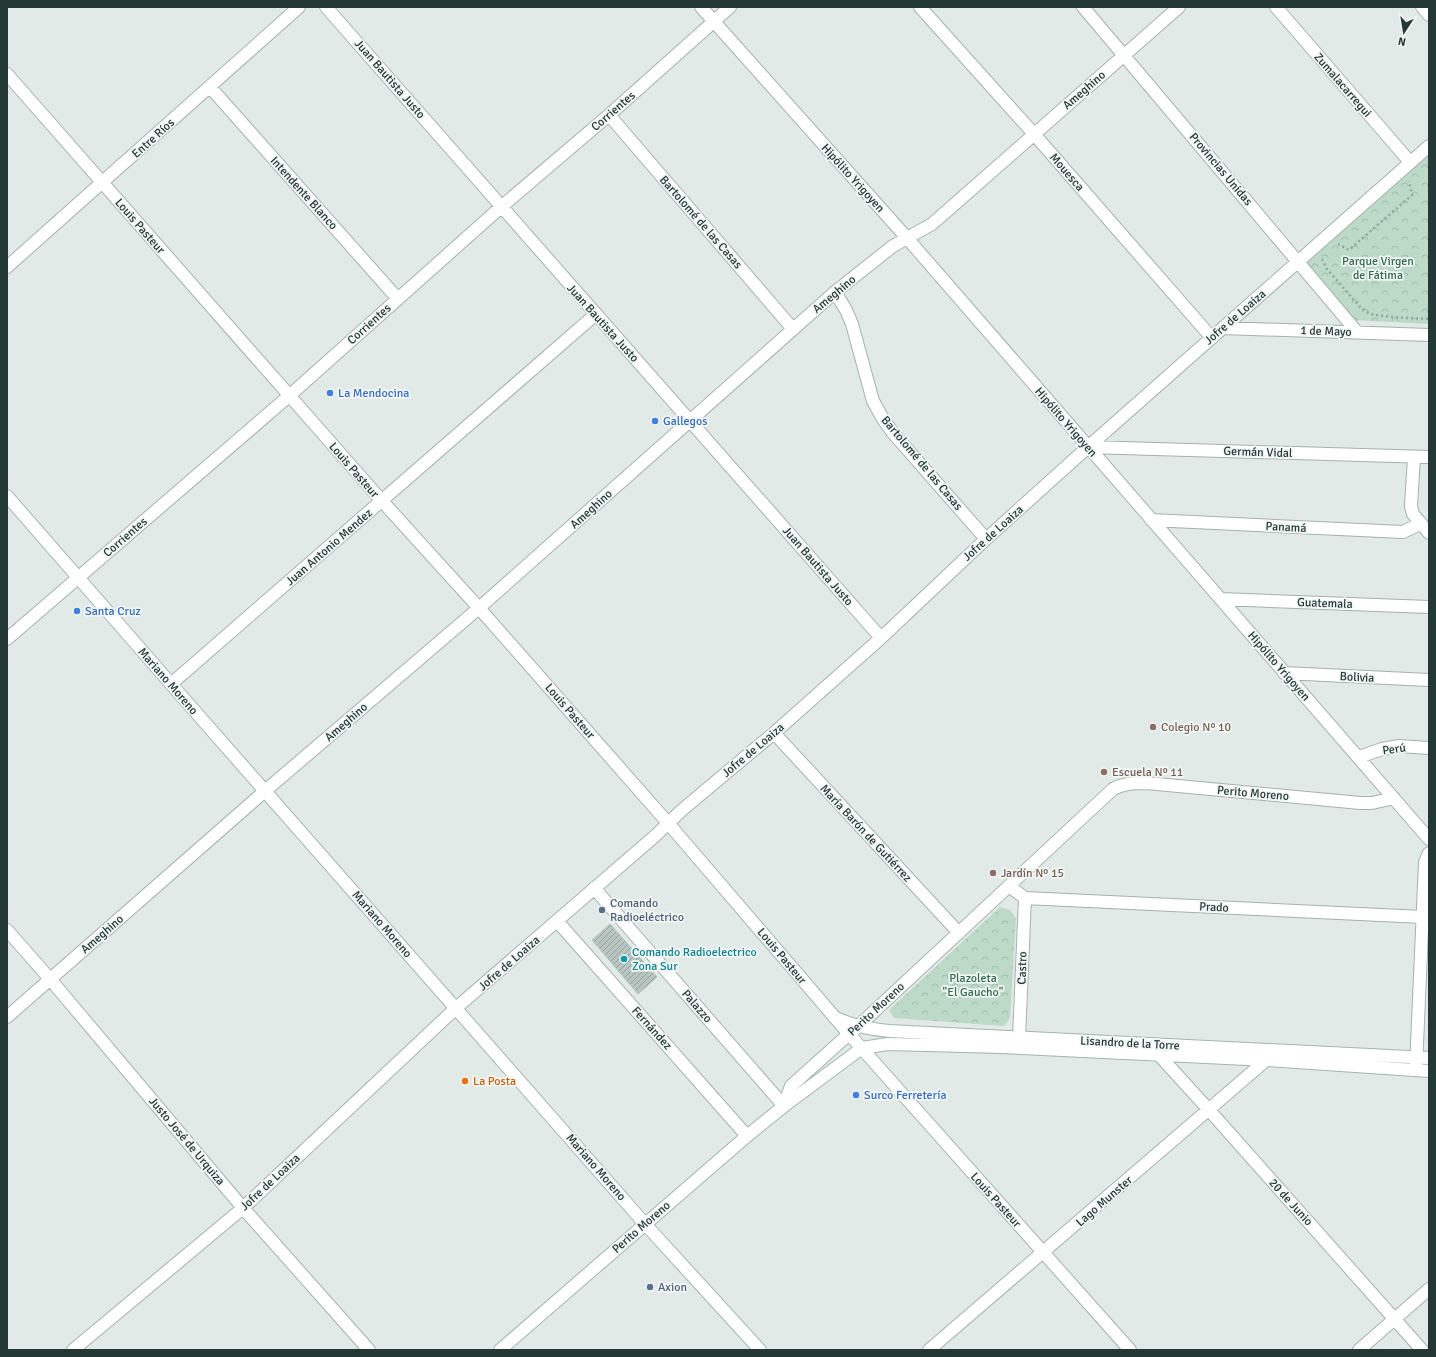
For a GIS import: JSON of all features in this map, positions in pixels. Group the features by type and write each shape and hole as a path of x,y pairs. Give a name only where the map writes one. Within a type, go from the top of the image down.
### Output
{"street":[{"name":"Entre Ríos","path":"7,267 299,7"},
{"name":"Juan Bautista Justo","path":"326,7 881,638"},
{"name":"Hipólito Yrigoyen","path":"701,7 907,238 1429,839"},
{"name":"Corrientes","path":"7,639 289,396 501,207 609,115 730,7"},
{"name":"Mouesca","path":"920,7 1034,134 1212,338"},
{"name":"Provincias Unidas","path":"1083,7 1357,332"},
{"name":"Ameghino","path":"7,1017 265,791 479,608 835,292 892,246 932,224 1179,7"},
{"name":"Zumalacarregui","path":"1276,7 1410,162"},
{"path":"1422,7 1429,15"},
{"name":"Louis Pasteur","path":"7,74 289,396 479,608 834,1017 853,1030 862,1048 1130,1350"},
{"name":"Intendente Blanco","path":"210,87 398,298"},
{"name":"Bartolomé de las Casas","path":"609,115 793,329"},
{"name":"Jofre de Loaiza","path":"73,1350 244,1208 456,1008 774,734 881,638 986,539 1222,328 1299,262 1429,146"},
{"name":"Bartolomé de las Casas","path":"835,292 846,310 852,324 873,401 883,419 898,439 986,539"},
{"name":"Juan Antonio Mendez","path":"171,684 596,314"},
{"name":"1 de Mayo","path":"1222,328 1429,335"},
{"name":"Germán Vidal","path":"1088,448 1429,457"},
{"path":"1414,457 1411,506 1413,514 1429,533"},
{"name":"Mariano Moreno","path":"7,496 645,1224 760,1350"},
{"name":"Panamá","path":"1151,520 1403,532 1420,524"},
{"name":"Guatemala","path":"1221,599 1429,607"},
{"name":"Bolivia","path":"1284,673 1429,680"},
{"name":"María Barón de Gutiérrez","path":"774,734 959,933"},
{"name":"Perú","path":"1359,758 1382,749 1398,746 1429,748"},
{"name":"Perito Moreno","path":"784,1106 791,1086 959,933 1113,788 1130,783 1146,783 1360,803 1372,803 1394,798"},
{"path":"1416,1070 1425,862 1429,853"},
{"path":"1009,886 1025,898"},
{"name":"Palazzo","path":"594,888 784,1106"},
{"name":"Prado","path":"1025,898 1423,917"},
{"name":"Castro","path":"1019,1038 1025,898"},
{"name":"Fernández","path":"557,921 748,1136"},
{"name":"Justo José de Urquiza","path":"7,930 244,1208 370,1350"},
{"name":"Lisandro de la Torre","path":"853,1030 1429,1058"},
{"name":"Lisandro de la Torre","path":"862,1048 888,1044 1002,1047 1267,1060 1429,1071"},
{"name":"Perito Moreno","path":"500,1350 748,1136 784,1106 862,1048"},
{"name":"Lago Munster","path":"929,1350 1278,1051"},
{"name":"20 de Junio","path":"1159,1055 1422,1350"},
{"path":"1359,1350 1429,1289"}],"path":[{"path":"1334,242 1349,250 1412,195 1408,178"},
{"path":"1322,256 1322,260 1327,269 1360,308 1370,314 1391,317 1429,319"}],"green space":[{"name":"Parque Virgen de Fátima","path":"1429,154 1429,324 1353,320 1307,262"},
{"name":"Plazoleta \"El Gaucho\"","path":"1000,907 1010,910 1016,919 1010,1018 1004,1026 894,1018 889,1010"}],"building":[{"name":"Comando Radioelectrico Zona Sur","path":"610,924 657,977 638,994 592,940"}],"place":[{"name":"La Mendocina","path":"330,393"},
{"name":"Gallegos","path":"655,421"},
{"name":"Santa Cruz","path":"77,611"},
{"name":"Colegio Nº 10","path":"1153,727"},
{"name":"Escuela Nº 11","path":"1104,772"},
{"name":"Jardín Nº 15","path":"993,873"},
{"name":"Comando Radioeléctrico","path":"602,910"},
{"name":"Comando Radioelectrico Zona Sur","path":"624,959"},
{"name":"La Posta","path":"465,1081"},
{"name":"Surco Ferretería","path":"856,1095"},
{"name":"Axion","path":"650,1287"}]}
